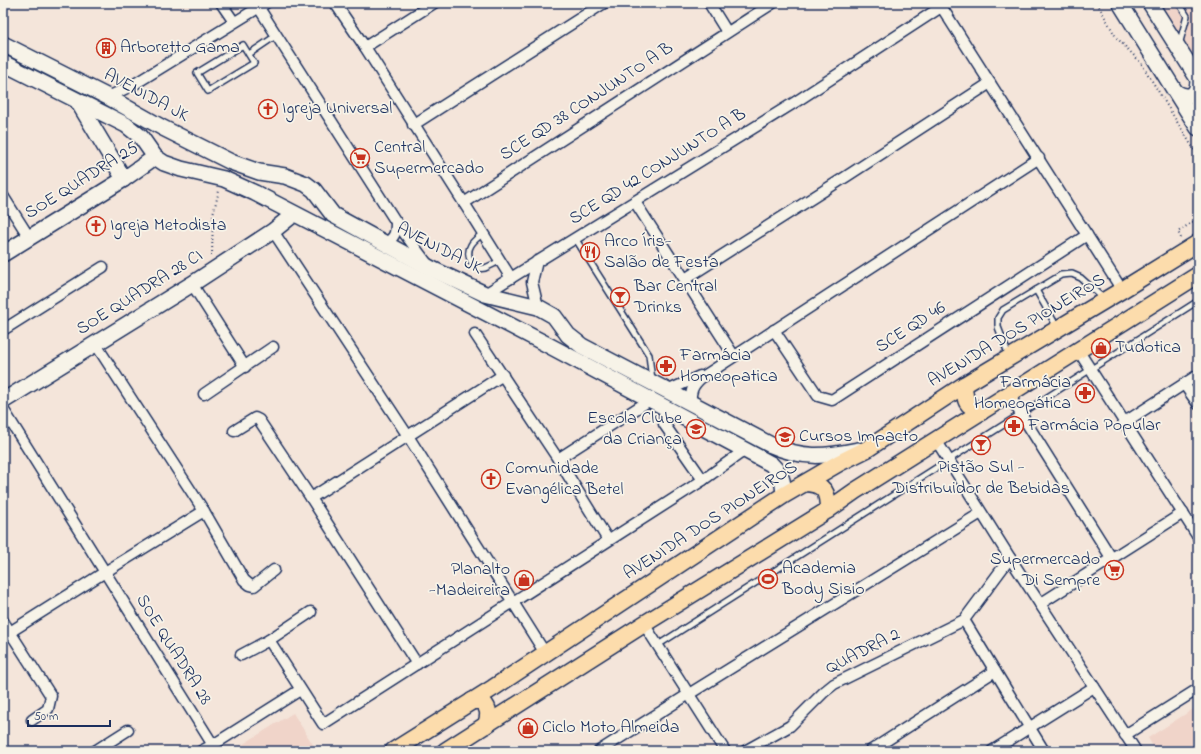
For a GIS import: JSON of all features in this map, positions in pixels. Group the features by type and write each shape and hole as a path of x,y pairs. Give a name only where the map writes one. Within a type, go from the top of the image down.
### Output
{"main road":[{"path":"1120,3 1196,125"},
{"path":"1150,3 1198,79 1197,90 1191,95 1184,97 1177,93"},
{"name":"AVENIDA JK","path":"3,44 108,96 163,128 243,167 259,172 296,179 314,190 333,215 432,269 485,294 538,307 554,316 568,335 582,346 771,445 784,451 799,455 824,456 867,449"},
{"name":"AVENIDA JK","path":"3,63 126,125 141,137 151,152 172,166 224,179 300,216 548,345 771,464 777,470 784,482 784,495"},
{"path":"78,102 124,179"},
{"path":"1196,125 1194,112 1198,106"},
{"path":"151,152 148,140 152,133 163,128"},
{"name":"SOE QUADRA 25","path":"3,254 124,179 151,152"},
{"name":"SOE QUADRA 28 CI","path":"3,401 273,232 300,216 311,218 318,212 320,196"},
{"name":"AVENIDA DOS PIONEIROS","path":"393,751 493,688 784,495 839,463 867,449 964,385 1193,246"},
{"path":"1170,260 1176,263 1180,268 1182,285"},
{"path":"446,751 644,624 828,510 855,491 1198,275"},
{"path":"548,345 553,344 559,339 562,332 562,327"},
{"path":"964,385 965,399 972,408 981,412"},
{"path":"806,483 815,484 825,491 828,510"},
{"path":"493,688 492,700 495,705 501,710 511,709"},
{"path":"472,701 481,701 486,706 489,715 486,726"}],"street":[{"path":"221,3 234,22"},
{"path":"335,3 365,47 511,278"},
{"path":"365,47 434,3"},
{"path":"413,125 604,3"},
{"path":"709,3 727,32"},
{"name":"SCE QD 38 CONJUNTO A B","path":"464,203 773,3"},
{"path":"108,96 133,85 263,5 277,35 396,222 432,269"},
{"path":"940,5 1122,290"},
{"name":"SCE QD 42 CONJUNTO A B","path":"485,294 797,101 940,5"},
{"path":"685,278 847,176 990,83"},
{"path":"129,108 129,97 133,85"},
{"path":"691,404 690,393 695,383 712,370 1038,158"},
{"name":"SOE QUADRA 25","path":"3,196 29,237"},
{"path":"635,202 734,356"},
{"path":"385,243 392,240 396,231 396,222"},
{"path":"273,232 408,436 545,653"},
{"name":"SCE QD 46","path":"774,330 818,396 832,400 1087,235"},
{"path":"537,261 532,282 538,307"},
{"path":"3,330 104,267"},
{"path":"192,284 245,367"},
{"path":"475,334 558,459 608,540"},
{"path":"95,343 204,511 244,580 250,585 254,586 274,570"},
{"path":"204,394 273,347"},
{"path":"1078,350 1198,537"},
{"path":"667,391 712,370"},
{"path":"312,498 503,375"},
{"path":"1125,422 1198,375"},
{"path":"1184,384 1198,404"},
{"path":"1009,395 1112,558"},
{"path":"558,459 650,400"},
{"path":"665,408 664,424 703,480"},
{"name":"SOE QUADRA 28","path":"3,409 213,745"},
{"path":"234,431 255,418 259,420 312,498 417,664"},
{"path":"936,440 981,513 1136,751"},
{"path":"269,640 322,724 703,480 745,450"},
{"path":"10,632 204,511"},
{"path":"1040,604 1183,512"},
{"path":"600,751 981,513"},
{"path":"1010,558 964,620 1044,751"},
{"path":"242,655 269,640 311,612"},
{"name":"QUADRA 2","path":"745,751 790,726 834,684 964,620"},
{"path":"3,621 51,696 48,709 32,720"},
{"path":"644,624 725,751"},
{"path":"870,751 995,671"},
{"path":"992,751 1094,687"},
{"path":"1126,735 1198,688"},
{"path":"201,751 300,690"},
{"path":"96,751 128,730"}],"lane":[{"path":"1178,48 1187,16 1179,3"},
{"path":"249,54 277,35"},
{"path":"243,45 249,54 254,63 208,91 197,73 243,45"},
{"path":"483,234 472,244 468,251 472,265 478,268 485,268 500,261"},
{"path":"576,238 649,355 652,383"},
{"path":"1009,358 998,326 998,318 1003,310 1036,290 1061,275 1072,274 1081,278 1105,300"},
{"path":"1036,290 1058,328"},
{"path":"658,645 1198,301"}],"path":[{"path":"1097,3 1116,37 1141,63 1198,156"},
{"path":"212,271 213,214 218,192 224,179"},
{"path":"1193,246 1178,232 1198,218"}],"shaded area":[{"path":"1159,3 1198,3 1198,65"},
{"path":"1198,706 1198,751 1156,751 1148,738"},
{"path":"293,713 317,751 232,751"}],"place":[{"name":"Arboretto Gama","path":"106,48"},
{"name":"Igreja Universal","path":"268,109"},
{"name":"Central Supermercado","path":"360,158"},
{"name":"Igreja Metodista","path":"96,226"},
{"name":"Arco Íris- Salão de Festa","path":"590,252"},
{"name":"Bar Central Drinks","path":"620,297"},
{"name":"Tudotica","path":"1101,348"},
{"name":"Farmácia Homeopatica","path":"666,366"},
{"name":"Farmácia Homeopática","path":"1085,393"},
{"name":"Farmácia Popular","path":"1014,426"},
{"name":"Escola Clube da Criança","path":"696,429"},
{"name":"Cursos Impacto","path":"785,437"},
{"name":"Pistão Sul - Distribuidor de Bebidas","path":"981,445"},
{"name":"Comunidade Evangélica Betel","path":"491,479"},
{"name":"Supermercado Di Sempre","path":"1114,570"},
{"name":"Academia Body Sisio","path":"768,579"},
{"name":"Planalto -Madeireira","path":"524,580"},
{"name":"Ciclo Moto Almeida","path":"528,728"}]}
